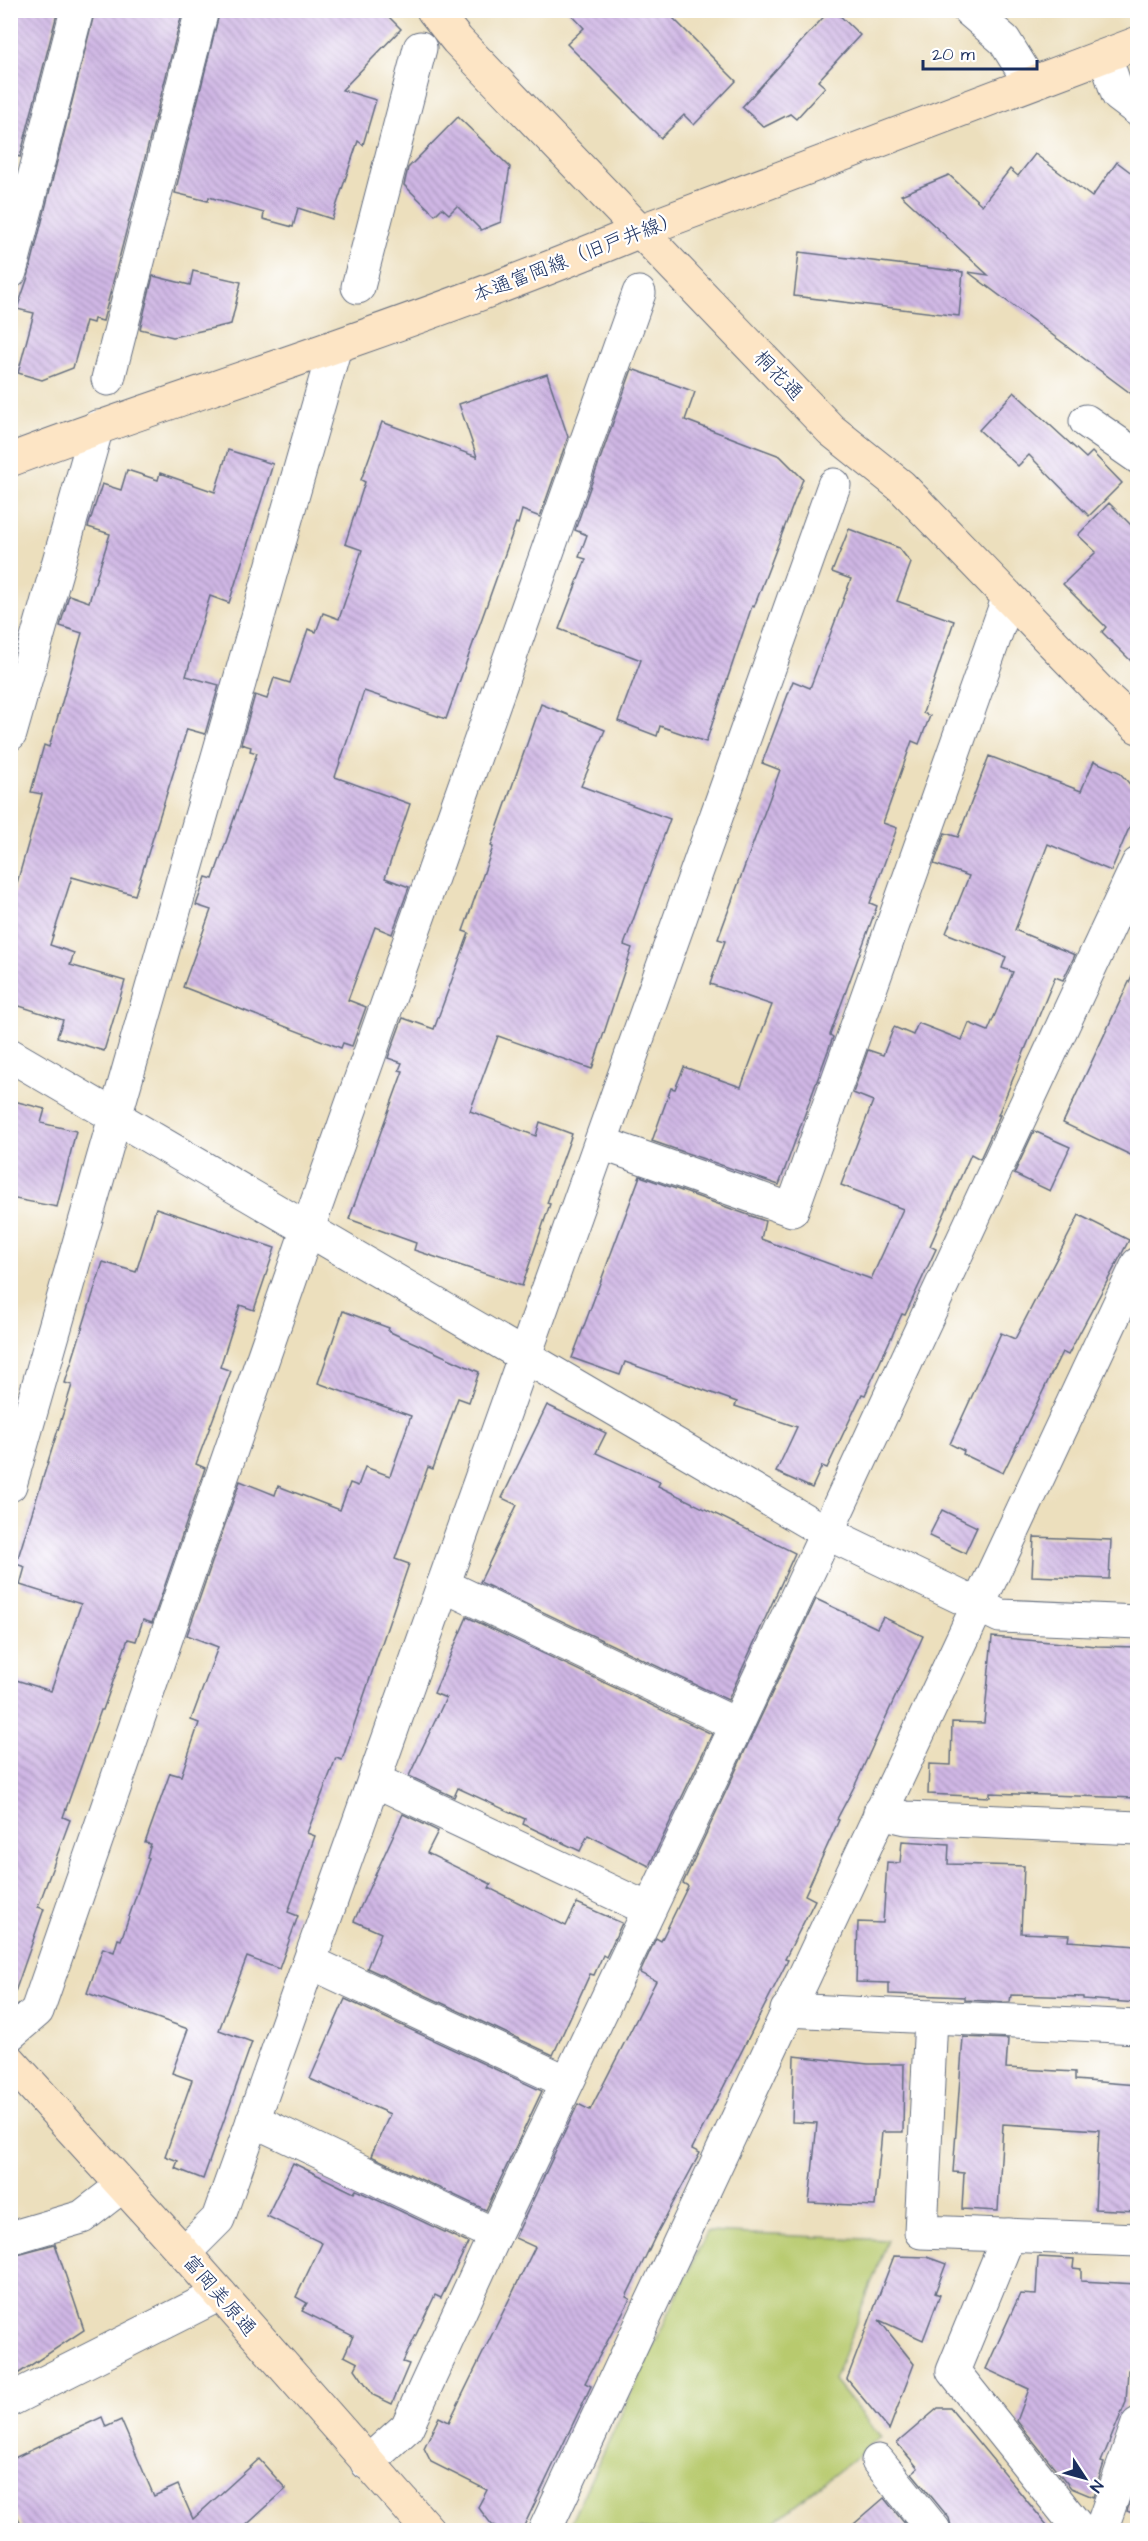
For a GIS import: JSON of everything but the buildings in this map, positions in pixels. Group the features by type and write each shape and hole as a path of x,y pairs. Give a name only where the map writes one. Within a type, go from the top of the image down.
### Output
{"street":[{"path":"10,272 77,10"},
{"path":"108,380 202,10"},
{"name":"桐花通","path":"433,10 457,40 831,430 901,486 1101,694 1137,727"},
{"path":"969,10 1004,40 1030,82"},
{"name":"本通富岡線（旧戸井線）","path":"10,460 97,427 334,347 560,264 640,231 1137,43"},
{"path":"358,287 420,48"},
{"path":"1105,56 1118,95 1137,110"},
{"path":"10,2034 37,2011 307,1231 639,293"},
{"path":"10,1485 334,347"},
{"path":"1086,421 1137,457"},
{"path":"10,734 97,427"},
{"path":"184,2253 218,2219 834,484"},
{"path":"601,1143 792,1210 1008,599"},
{"path":"367,2463 407,2427 648,1909 737,1725 1137,864"},
{"path":"10,1055 307,1231 825,1532 1000,1616 1137,1622"},
{"path":"545,2530 1137,1264"},
{"path":"443,1585 737,1725"},
{"path":"374,1780 648,1909"},
{"path":"880,1812 906,1818 1137,1828"},
{"path":"310,1962 567,2082"},
{"path":"787,2010 1137,2027"},
{"path":"931,2017 921,2232 1137,2240"},
{"name":"富岡美原通","path":"10,2061 184,2253 428,2530"},
{"path":"253,2120 495,2235"},
{"path":"10,2238 82,2217 122,2186"},
{"path":"1009,2235 953,2371 1080,2530"},
{"path":"10,2400 220,2294"},
{"path":"1101,2530 1137,2424"},
{"path":"878,2461 934,2530"}],"green space":[{"path":"707,2232 888,2240 834,2380 881,2437 767,2528 768,2530 567,2530"}]}
